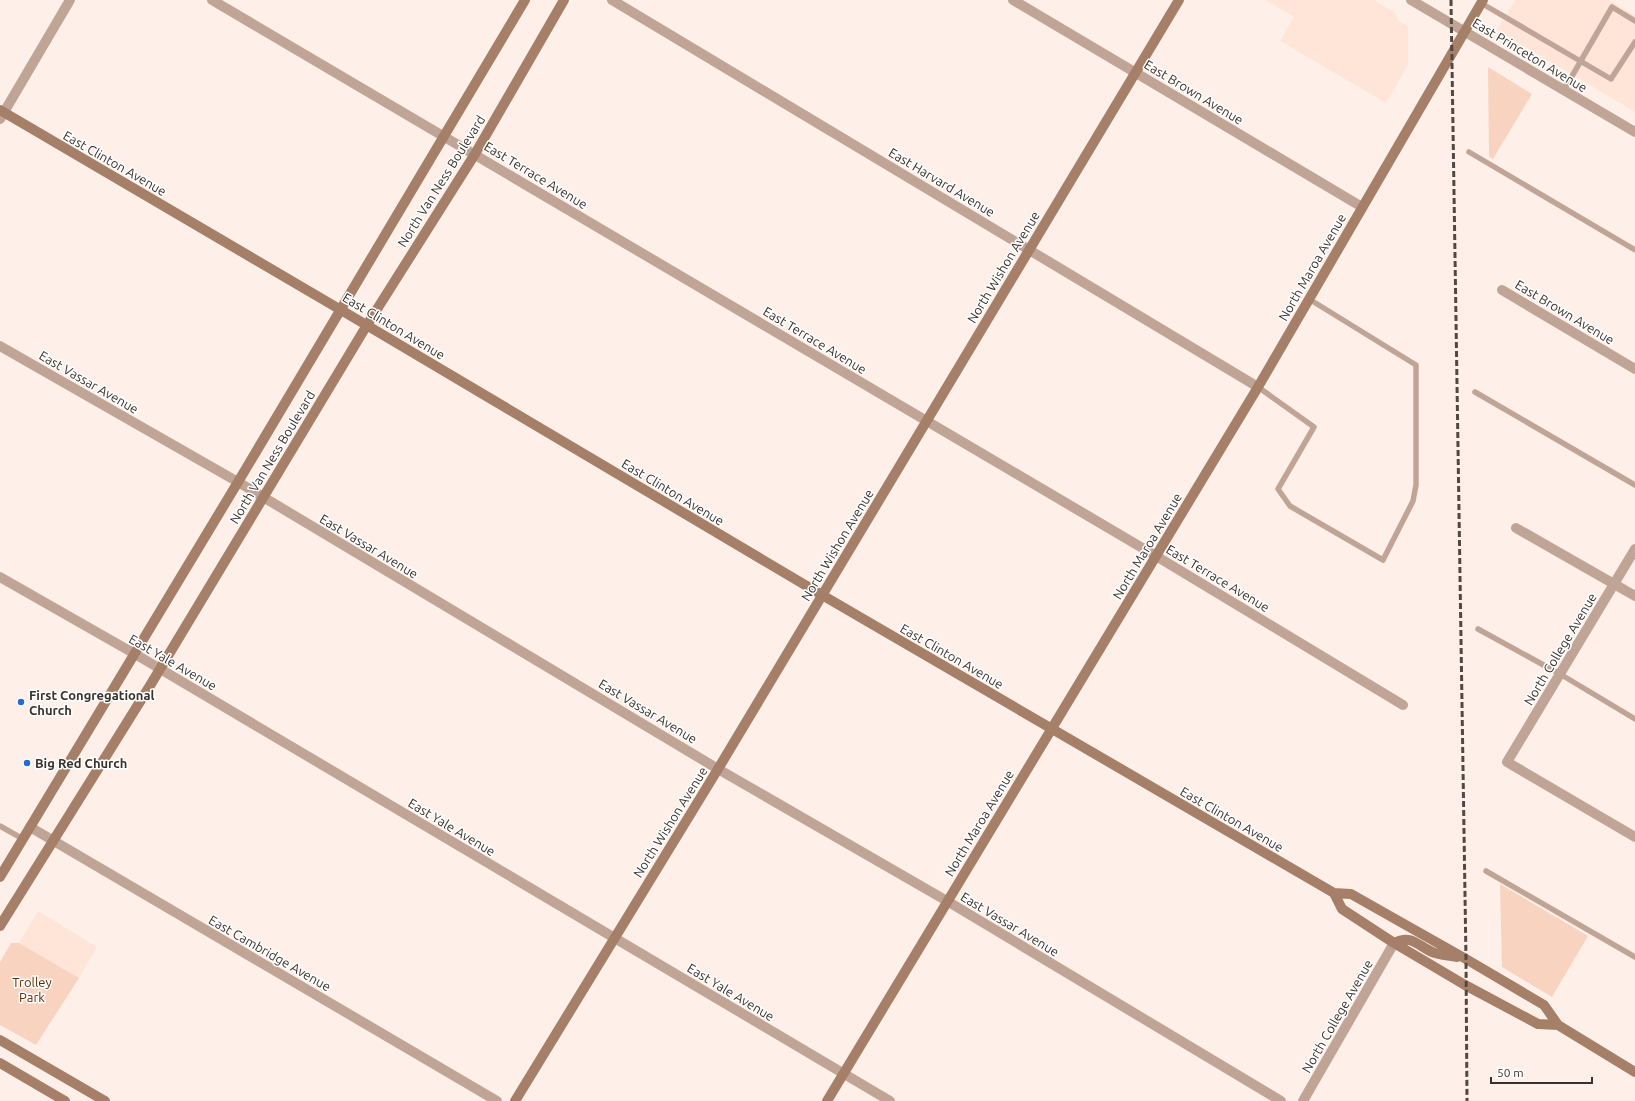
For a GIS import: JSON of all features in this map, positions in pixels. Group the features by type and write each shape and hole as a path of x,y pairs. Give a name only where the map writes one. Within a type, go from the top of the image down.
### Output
{"main road":[{"name":"North Van Ness Boulevard","path":"0,877 341,310 525,0"},
{"name":"North Van Ness Boulevard","path":"0,926 160,669 367,325 475,154 564,0"},
{"name":"North Wishon Avenue","path":"514,1101 718,768 927,421 1028,249 1179,0"},
{"name":"North Maroa Avenue","path":"827,1101 1258,388 1482,2"},
{"name":"East Clinton Avenue","path":"1,114 367,325 822,595 1334,893 1351,894 1544,1004 1558,1025 1635,1072"},
{"name":"East Clinton Avenue","path":"1334,893 1342,909 1394,943 1465,985 1538,1024 1558,1025"},
{"path":"1394,943 1408,939 1415,941 1435,953 1466,959"},
{"path":"0,1040 105,1101"},
{"path":"0,1063 65,1101"}],"street":[{"path":"1,114 70,0"},
{"name":"East Terrace Avenue","path":"212,0 1156,556 1403,705"},
{"name":"East Harvard Avenue","path":"612,0 1258,388"},
{"name":"East Brown Avenue","path":"1013,0 1362,207"},
{"name":"East Princeton Avenue","path":"1411,0 1635,132"},
{"name":"East Brown Avenue","path":"1502,290 1635,369"},
{"name":"East Vassar Avenue","path":"0,346 238,482 718,768 947,901 1281,1101"},
{"path":"1516,528 1635,596"},
{"name":"North College Avenue","path":"1635,549 1507,762 1635,837"},
{"name":"East Yale Avenue","path":"0,577 135,654 890,1101"},
{"name":"East Cambridge Avenue","path":"30,827 497,1101"},
{"name":"North College Avenue","path":"1303,1101 1394,943"}],"lane":[{"path":"1482,2 1611,79 1635,42"},
{"path":"1564,90 1612,7 1635,21"},
{"path":"1469,152 1635,250"},
{"path":"1258,388 1314,426 1278,489 1290,506 1383,560 1413,500 1416,485 1416,365 1309,299"},
{"path":"1476,392 1635,485"},
{"path":"1478,629 1560,674 1635,719"},
{"path":"0,826 22,839"},
{"path":"1486,871 1635,957"}],"shaded area":[{"path":"1265,0 1374,0 1394,12 1399,21 1408,26 1408,65 1386,103 1280,41 1294,17"},
{"path":"1515,0 1609,0 1635,15 1635,112 1497,30"},
{"path":"38,911 97,947 79,978 19,943"}],"green space":[{"path":"1488,67 1532,94 1493,159 1489,157"},
{"path":"1500,884 1588,936 1552,997 1502,967"},
{"name":"Trolley Park","path":"11,943 19,943 79,978 36,1045 0,1025 0,962"}],"railway":[{"path":"1451,0 1467,1101"}],"place":[{"name":"First Congregational Church","path":"21,702"},
{"name":"Big Red Church","path":"27,763"}]}
